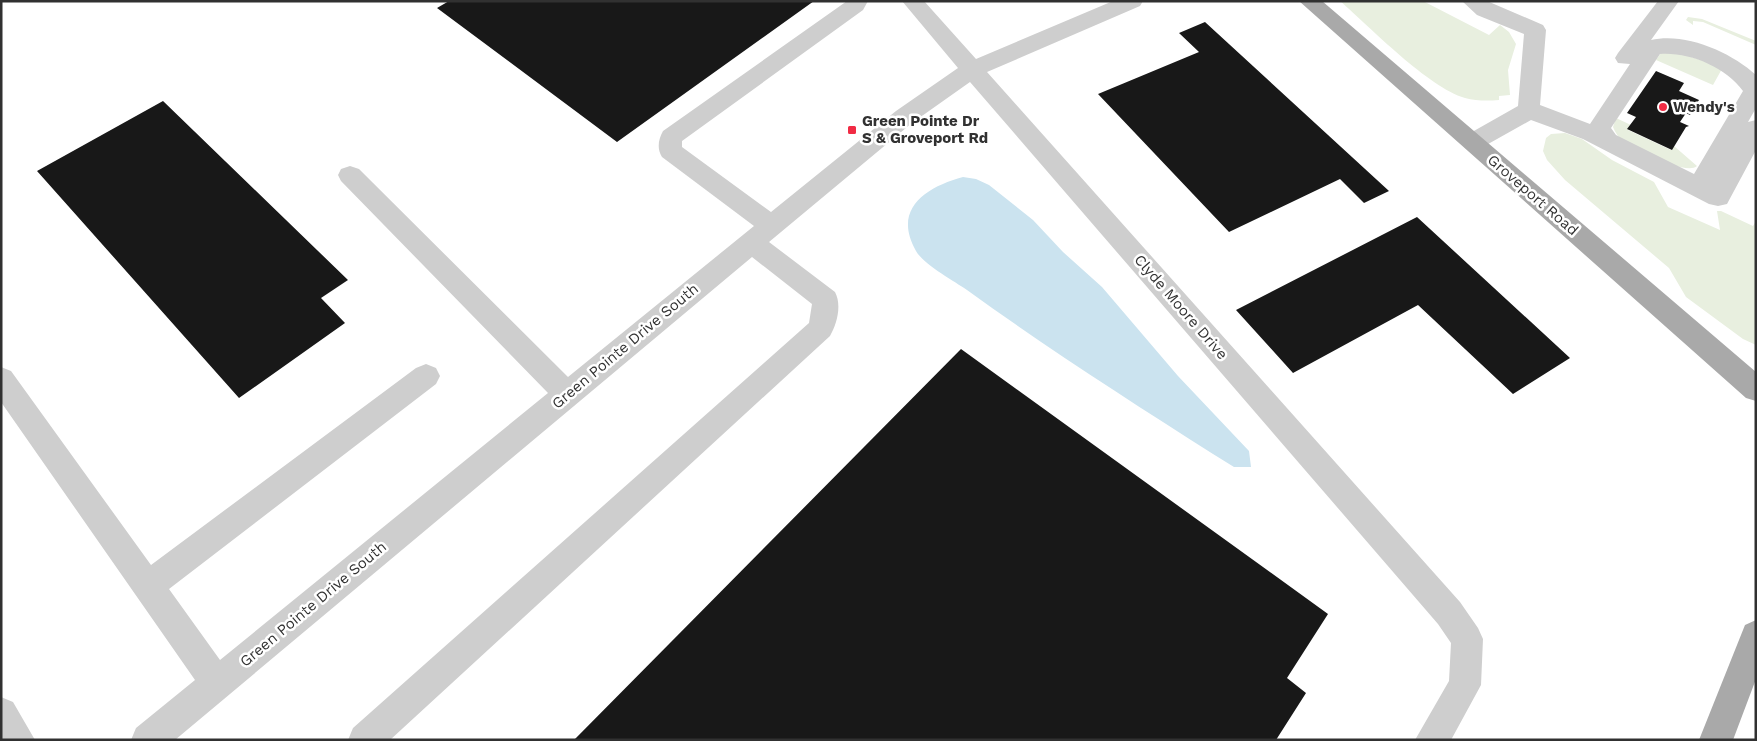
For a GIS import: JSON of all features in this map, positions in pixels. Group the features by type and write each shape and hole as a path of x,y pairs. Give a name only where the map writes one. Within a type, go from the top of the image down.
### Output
{"main road":[{"name":"Groveport Road","path":"1309,1 1756,390"},
{"path":"1716,740 1756,636"}],"street":[{"path":"365,740 820,328 826,300 761,233 670,151 671,138 856,5 858,1"},
{"name":"Clyde Moore Drive","path":"912,1 1449,613 1467,639 1465,684 1432,740"},
{"name":"Green Pointe Drive South","path":"148,740 904,116 973,69 1133,1"},
{"path":"1472,1 1485,10 1534,30 1529,84 1529,110"},
{"path":"1574,127 1668,1"},
{"path":"1652,23 1754,66 1756,69"},
{"path":"1608,142 1599,128 1654,47 1665,46 1692,50 1728,65 1749,79 1755,90 1708,192"},
{"path":"1473,142 1529,110"},
{"path":"1529,110 1608,142 1708,192"},
{"path":"1708,192 1756,128"},
{"path":"350,175 567,394"},
{"path":"148,586 426,376"},
{"path":"1,379 217,683"},
{"path":"1,714 18,740"}],"green space":[{"path":"1340,1 1423,1 1489,35 1500,25 1509,32 1516,44 1508,70 1510,95 1499,96 1499,100 1473,100 1450,92 1400,56"},
{"path":"1688,17 1702,19 1756,41 1756,45 1703,22 1693,21 1693,25 1686,20"},
{"path":"1669,50 1723,67 1713,85 1656,60 1661,53"},
{"path":"1616,118 1631,125 1628,130 1671,150 1674,146 1697,166 1691,168 1671,165 1628,144 1619,137 1613,127"},
{"path":"1565,133 1582,139 1612,160 1654,182 1668,207 1720,230 1717,211 1721,211 1753,226 1756,221 1756,345 1743,339 1686,297 1669,268 1565,180 1547,160 1543,151 1546,138 1551,134"}],"water":[{"path":"963,177 976,179 989,185 1033,220 1063,252 1102,287 1178,376 1249,451 1251,467 1234,467 1213,454 997,312 939,272 920,256 910,236 908,223 911,212 917,202 926,194 949,181"}],"building":[{"path":"449,1 814,1 617,142 437,8"},
{"path":"1205,22 1389,191 1364,203 1340,179 1229,232 1098,94 1199,52 1179,33"},
{"name":"Wendy's","path":"1656,71 1684,83 1679,91 1699,100 1690,115 1686,113 1680,122 1689,126 1686,127 1672,150 1627,129 1636,117 1627,113"},
{"path":"163,101 348,280 321,298 345,323 239,398 37,171"},
{"path":"1417,217 1570,358 1513,394 1418,305 1293,373 1236,310"},
{"path":"961,349 1328,614 1287,678 1306,693 1276,740 574,740"}],"place":[{"name":"Wendy's","path":"1663,107"},
{"name":"Green Pointe Dr S & Groveport Rd","path":"852,130"}]}
